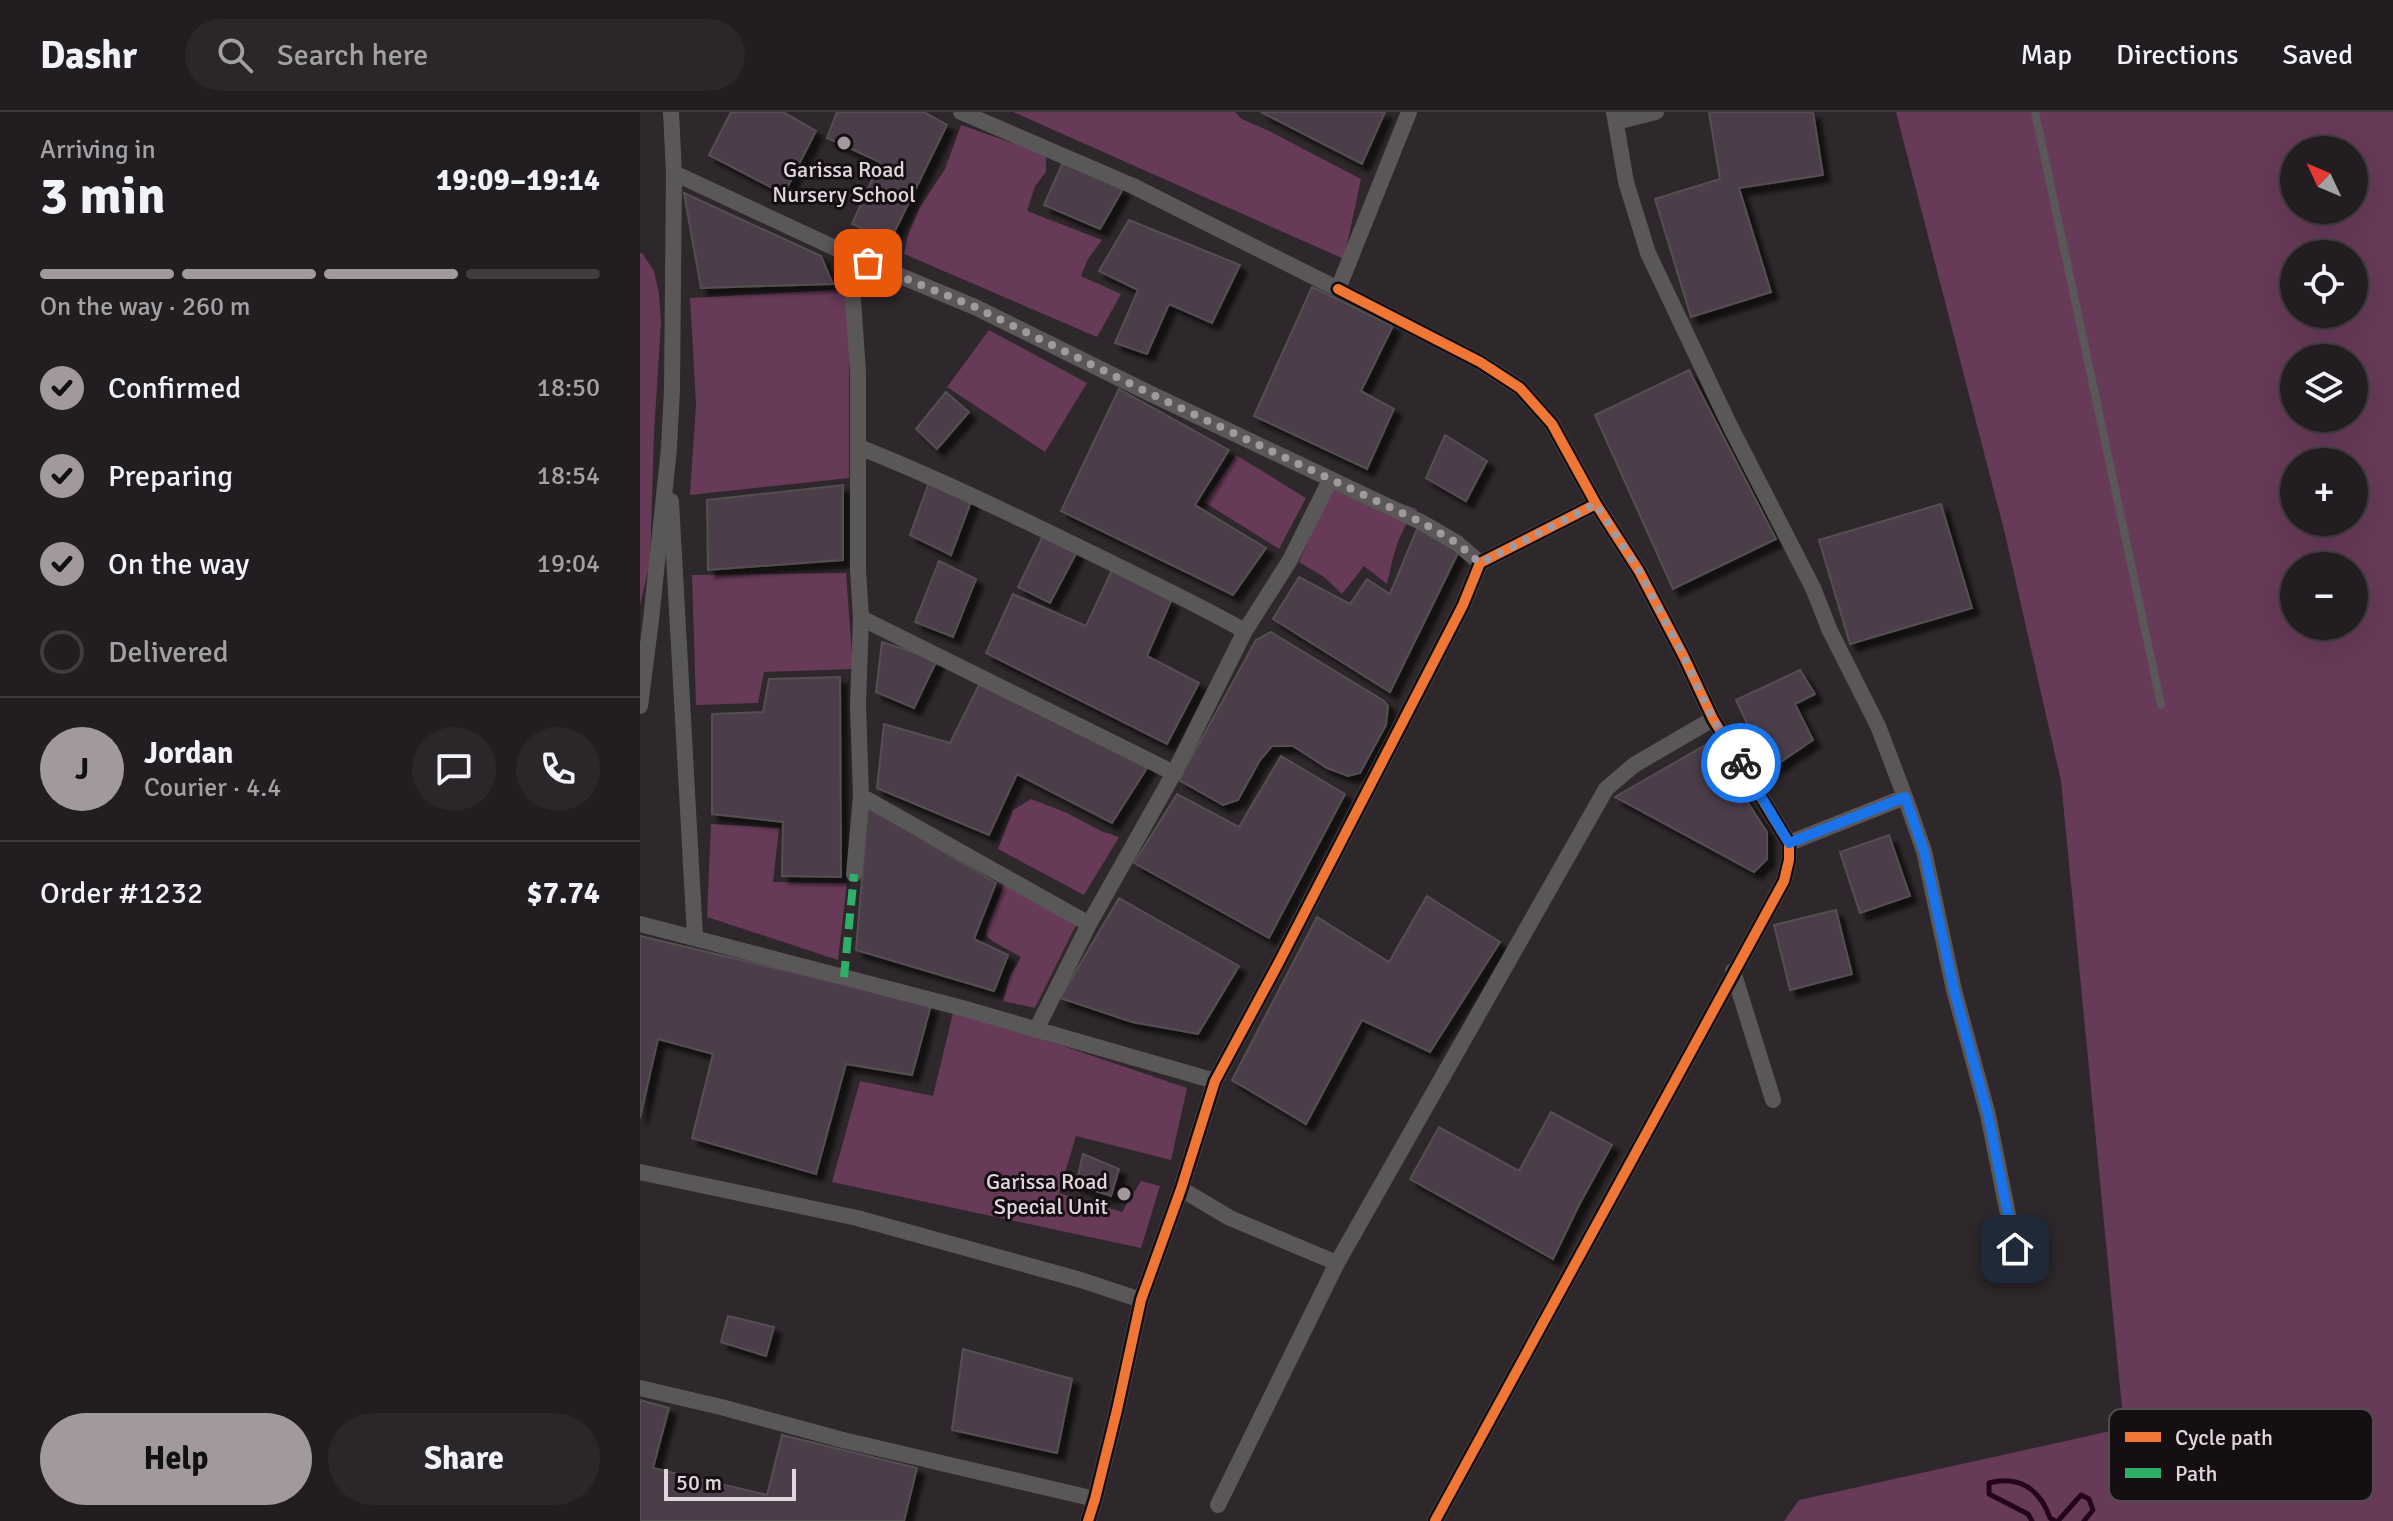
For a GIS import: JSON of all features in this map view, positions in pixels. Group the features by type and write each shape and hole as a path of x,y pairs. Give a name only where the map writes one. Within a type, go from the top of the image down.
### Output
{"street":[{"path":"640,706 669,448 674,173 671,112"},
{"path":"961,112 1133,186 1480,362 1520,388 1552,424 1596,504 1639,571 1713,719 1789,843 1784,881 1435,1521"},
{"path":"1338,289 1409,112"},
{"path":"1656,112 1615,117 1626,182 1648,253 1730,426 1813,588 1830,631 1878,726 1905,797 1924,851 1954,990 1988,1115 2015,1249"},
{"path":"674,173 850,255 975,307 1421,522 1457,543 1480,563"},
{"path":"850,255 859,447 858,570 861,618 858,705 861,796 854,874"},
{"path":"859,447 1011,513 1203,607 1245,631"},
{"path":"669,448 695,937"},
{"path":"1036,1030 1089,924 1174,773 1245,631 1290,560 1330,480"},
{"path":"1088,1521 1141,1300 1215,1081 1463,605 1480,563 1596,504"},
{"path":"861,618 1174,773"},
{"path":"1218,1505 1337,1263 1606,789 1634,765 1713,719"},
{"path":"861,796 1089,924"},
{"path":"1789,843 1905,797"},
{"path":"640,924 1215,1081"},
{"path":"1733,971 1773,1100"},
{"path":"640,1172 857,1218 1067,1276 1141,1300"},
{"path":"1181,1189 1230,1218 1337,1263"},
{"path":"640,1388 843,1440 1095,1499"}],"lane":[{"path":"2035,112 2161,705"}],"shaded area":[{"path":"1013,112 1235,112 1242,119 1361,179 1344,259"},
{"path":"1896,112 2393,112 2393,1521 1784,1521 1799,1500 2109,1431 2109,1501 2373,1501 2373,1409 2122,1409 2061,781 2005,534"},
{"path":"961,125 1046,155 1046,172 1035,186 1027,211 1102,240 1088,259 1081,276 1121,294 1097,337 904,254 920,207 945,169"},
{"path":"640,253 654,271 661,322 650,563 640,605"},
{"path":"849,289 849,478 690,495 696,403 690,298"},
{"path":"989,330 1087,383 1045,452 947,387"},
{"path":"1236,455 1306,498 1279,549 1204,502"},
{"path":"1336,481 1417,509 1401,536 1387,584 1364,566 1342,594 1324,577 1299,562"},
{"path":"846,573 853,669 764,672 758,703 696,705 692,575"},
{"path":"1031,799 1119,837 1084,895 998,849 1013,810"},
{"path":"711,824 779,828 773,882 847,883 838,960 707,917"},
{"path":"1004,885 1081,915 1035,1008 1003,1001 1010,976 1021,957 986,936"},
{"path":"954,1009 1187,1088 1171,1160 1076,1136 1059,1193 1122,1212 1141,1181 1160,1186 1141,1248 832,1182 860,1081 933,1096"}],"building":[{"path":"731,112 783,112 816,131 784,194 709,155"},
{"path":"837,112 924,112 947,125 890,241 852,224 880,162 827,138"},
{"path":"1261,112 1385,112 1362,164"},
{"path":"1709,112 1813,112 1823,175 1739,188 1771,292 1691,317 1655,199 1720,179"},
{"path":"1063,162 1123,189 1100,229 1044,205"},
{"path":"684,193 821,256 833,284 701,288"},
{"path":"1129,220 1240,265 1212,323 1169,304 1147,354 1115,343 1138,290 1099,271"},
{"path":"1312,287 1393,326 1361,391 1394,409 1367,469 1254,416"},
{"path":"1689,370 1776,539 1673,589 1595,415"},
{"path":"1119,389 1229,450 1195,505 1266,548 1233,595 1061,511"},
{"path":"946,392 969,412 937,449 916,429"},
{"path":"1445,435 1487,461 1466,501 1426,478"},
{"path":"929,482 972,499 951,555 910,535"},
{"path":"843,485 843,560 708,570 707,500"},
{"path":"1941,504 1972,608 1850,644 1819,540"},
{"path":"1419,524 1459,551 1390,692 1273,619 1299,577 1350,604 1367,579 1390,594"},
{"path":"1044,534 1077,552 1050,603 1018,587"},
{"path":"939,561 976,579 953,637 915,622"},
{"path":"1112,570 1171,601 1147,656 1199,683 1167,744 986,653 1013,594 1086,626"},
{"path":"1271,632 1384,701 1388,706 1386,725 1360,773 1348,776 1327,768 1293,746 1272,746 1260,760 1238,800 1223,805 1179,780 1256,640"},
{"path":"882,642 937,660 914,708 876,692"},
{"path":"1800,670 1815,694 1795,704 1813,740 1769,770 1736,700"},
{"path":"840,677 841,877 782,876 783,822 712,814 712,714 763,712 769,679"},
{"path":"981,681 1149,765 1112,823 1017,774 989,835 877,788 884,724 950,743"},
{"path":"1709,743 1767,832 1767,859 1754,872 1615,797"},
{"path":"1281,756 1345,794 1269,938 1134,863 1177,794 1239,827"},
{"path":"868,807 996,883 974,939 1008,955 994,991 856,950"},
{"path":"1889,835 1910,896 1860,913 1840,852"},
{"path":"1427,896 1500,942 1430,1052 1362,1020 1306,1124 1232,1080 1317,917 1389,962"},
{"path":"1119,898 1239,966 1198,1034 1132,1022 1060,998"},
{"path":"1836,910 1852,974 1790,990 1774,925"},
{"path":"640,936 931,1005 912,1075 846,1064 816,1174 692,1138 713,1054 658,1039 640,1118"},
{"path":"1551,1112 1612,1145 1553,1259 1410,1179 1439,1127 1519,1171"},
{"path":"1083,1154 1119,1169 1111,1196 1076,1185"},
{"path":"728,1316 774,1327 766,1356 721,1342"},
{"path":"963,1349 1072,1379 1057,1453 952,1430"},
{"path":"640,1400 669,1408 653,1468 767,1495 782,1435 917,1468 904,1521 640,1521"}],"waterway":[{"path":"2032,1521 2028,1514 1989,1494 1989,1483 2010,1481 2027,1487 2040,1499 2050,1518 2055,1521"},
{"path":"2058,1521 2081,1495 2089,1499 2093,1510 2084,1521"}],"marked path":[{"path":"844,977 854,874"}],"cycle path":[{"path":"1338,289 1480,362 1520,388 1552,424 1596,504 1639,571 1713,719 1789,843 1784,881 1435,1521"},
{"path":"1088,1521 1141,1300 1215,1081 1463,605 1480,563 1596,504"}],"way so far":[{"path":"868,263 975,307 1421,522 1457,543 1480,563 1596,504 1639,571 1713,719 1741,763"}],"place":[{"name":"Garissa Road Nursery School","path":"844,143"},
{"name":"Garissa Road Special Unit","path":"1124,1194"}],"route":[{"path":"1741,763 1789,843 1905,797 1924,851 1954,990 1988,1115 2015,1249"}]}
